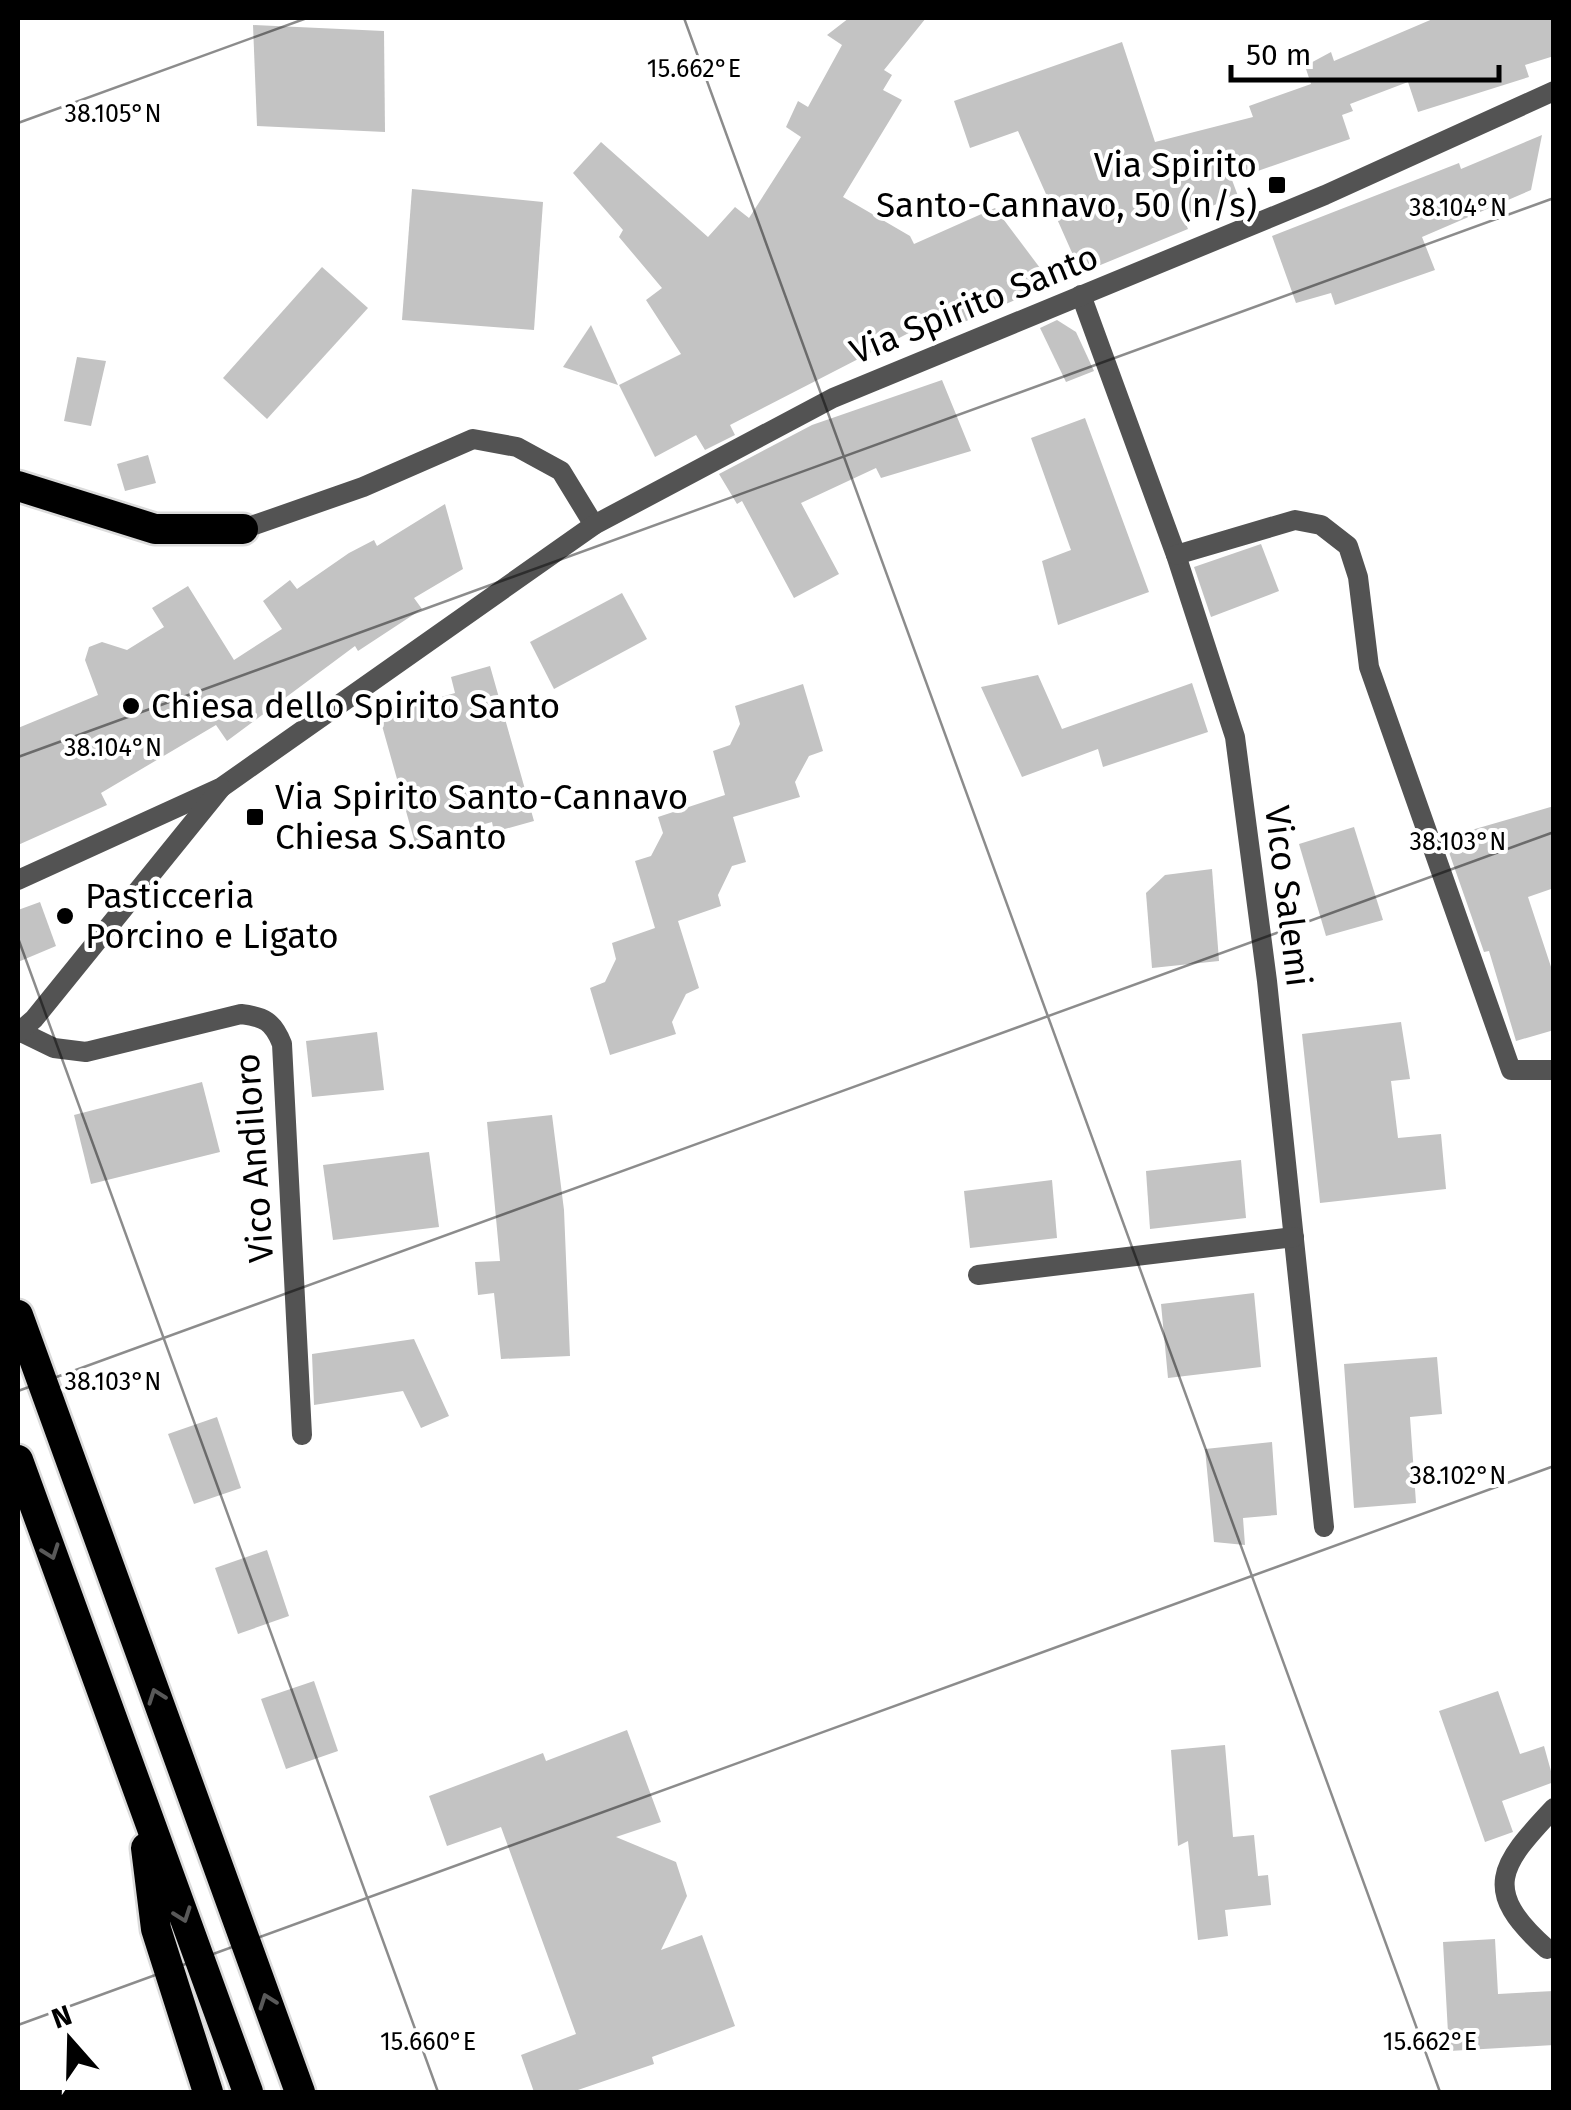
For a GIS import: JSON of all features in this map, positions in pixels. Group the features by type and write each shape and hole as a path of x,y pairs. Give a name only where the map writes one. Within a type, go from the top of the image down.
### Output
{"highway":[{"path":"18,486 155,529 243,529"},
{"path":"18,1315 300,2092"},
{"path":"18,1460 248,2092"},
{"path":"138,1790 156,1928 208,2092"}],"street":[{"name":"Via Spirito Santo","path":"222,787 594,525 833,398 1325,195 1554,91"},
{"name":"Vico Salemi","path":"1081,296 1176,555 1235,737 1324,1528"},
{"path":"243,529 363,487 473,440 517,448 562,471 594,525"},
{"path":"1176,555 1294,520 1321,525 1348,546 1358,577 1370,666 1511,1070 1554,1070"},
{"path":"18,880 222,787"},
{"path":"18,1032 34,1019 222,787"},
{"name":"Vico Andiloro","path":"18,1032 54,1048 86,1052 241,1014 264,1016 276,1029 283,1064 302,1435"},
{"path":"978,1276 1294,1237"},
{"path":"1546,1948 1513,1917 1502,1882 1516,1848 1554,1808"}],"building":[{"path":"849,18 926,18 884,70 892,75 883,90 902,100 843,197 910,236 914,244 995,208 1052,284 943,331 936,319 730,425 735,435 705,450 696,435 655,457 619,385 681,354 646,300 662,288 619,237 623,230 573,173 601,142 708,237 735,207 749,218 801,137 786,127 798,101 808,107 842,45 827,35"},
{"path":"1435,18 1554,18 1554,56 1525,65 1529,77 1418,112 1408,82 1350,104 1353,111 1342,115 1350,139 1232,180 1238,196 1183,217 1188,229 1081,273 1018,131 970,148 954,101 1122,42 1155,142 1253,117 1249,106 1311,84 1305,66 1331,52 1334,61"},
{"path":"253,25 384,31 385,132 257,126"},
{"path":"1542,135 1531,190 1422,237 1435,270 1335,305 1331,293 1296,303 1272,236 1459,163 1461,169"},
{"path":"412,189 543,202 534,330 402,320"},
{"path":"322,267 368,308 267,419 223,378"},
{"path":"1057,320 1076,332 1094,371 1066,382 1040,328"},
{"path":"591,325 618,385 563,367"},
{"path":"77,357 106,361 91,426 64,421"},
{"path":"942,380 971,451 881,478 876,468 801,503 839,574 794,598 742,501 737,504 719,474 812,425"},
{"path":"1085,418 1149,592 1058,625 1042,561 1071,550 1031,438"},
{"path":"148,455 156,483 125,491 117,464"},
{"path":"445,504 463,569 414,598 422,609 358,651 355,646 227,741 216,725 101,793 107,805 18,845 18,728 98,695 85,660 89,647 102,642 127,650 164,627 152,608 188,586 234,660 282,629 263,601 290,580 297,589 349,553 374,540 377,546"},
{"path":"1261,544 1279,591 1211,617 1194,567"},
{"path":"622,593 647,639 554,689 530,642"},
{"path":"490,666 534,821 494,832 492,822 415,843 379,715 455,693 451,677"},
{"path":"1038,675 1062,729 1192,683 1208,732 1103,767 1098,749 1022,777 981,687"},
{"path":"803,684 823,751 809,756 795,782 800,797 733,817 746,862 732,866 718,895 721,906 678,921 699,988 686,994 672,1022 676,1034 610,1055 590,988 605,982 616,959 612,943 655,928 635,861 651,856 663,833 658,817 725,795 713,751 730,745 740,724 735,706"},
{"path":"1554,806 1554,888 1528,897 1554,976 1554,1030 1516,1041 1489,951 1484,952 1444,838"},
{"path":"1354,827 1383,920 1326,936 1299,844"},
{"path":"1212,869 1219,961 1152,968 1146,893 1165,875"},
{"path":"40,902 56,946 18,962 18,910"},
{"path":"1401,1022 1410,1079 1391,1081 1398,1138 1441,1134 1446,1189 1320,1203 1302,1034"},
{"path":"377,1032 384,1090 312,1097 306,1041"},
{"path":"202,1082 220,1152 91,1184 74,1115"},
{"path":"552,1115 564,1210 570,1356 501,1359 494,1293 478,1295 475,1262 500,1261 487,1122"},
{"path":"429,1152 439,1227 333,1240 323,1165"},
{"path":"1241,1160 1246,1218 1150,1229 1146,1171"},
{"path":"1052,1180 1057,1238 970,1248 964,1191"},
{"path":"1254,1293 1261,1367 1168,1378 1161,1304"},
{"path":"414,1339 449,1416 421,1428 403,1391 314,1405 312,1354"},
{"path":"1437,1357 1442,1414 1410,1417 1416,1503 1354,1508 1344,1364"},
{"path":"217,1417 241,1488 194,1504 168,1434"},
{"path":"1272,1442 1277,1515 1243,1518 1245,1545 1214,1542 1205,1449"},
{"path":"267,1550 289,1616 238,1634 215,1568"},
{"path":"314,1681 338,1751 286,1769 261,1699"},
{"path":"1498,1691 1520,1754 1544,1746 1554,1782 1502,1801 1513,1832 1485,1842 1439,1711"},
{"path":"627,1730 661,1822 616,1837 676,1862 687,1896 661,1950 702,1935 735,2026 652,2057 654,2064 572,2092 534,2092 521,2055 576,2034 501,1827 447,1846 429,1796 543,1753 546,1761"},
{"path":"1225,1745 1233,1837 1254,1835 1258,1876 1268,1875 1271,1905 1225,1910 1228,1936 1198,1940 1188,1841 1178,1846 1171,1750"},
{"path":"1495,1939 1498,1994 1554,1991 1554,2045 1449,2051 1443,1942"}],"place":[{"name":"Via Spirito Santo-Cannavo, 50 (n/s)","path":"1277,185"},
{"name":"Chiesa dello Spirito Santo","path":"131,706"},
{"name":"Via Spirito Santo-Cannavo Chiesa S.Santo","path":"255,817"},
{"name":"Pasticceria Porcino e Ligato","path":"65,916"}]}
